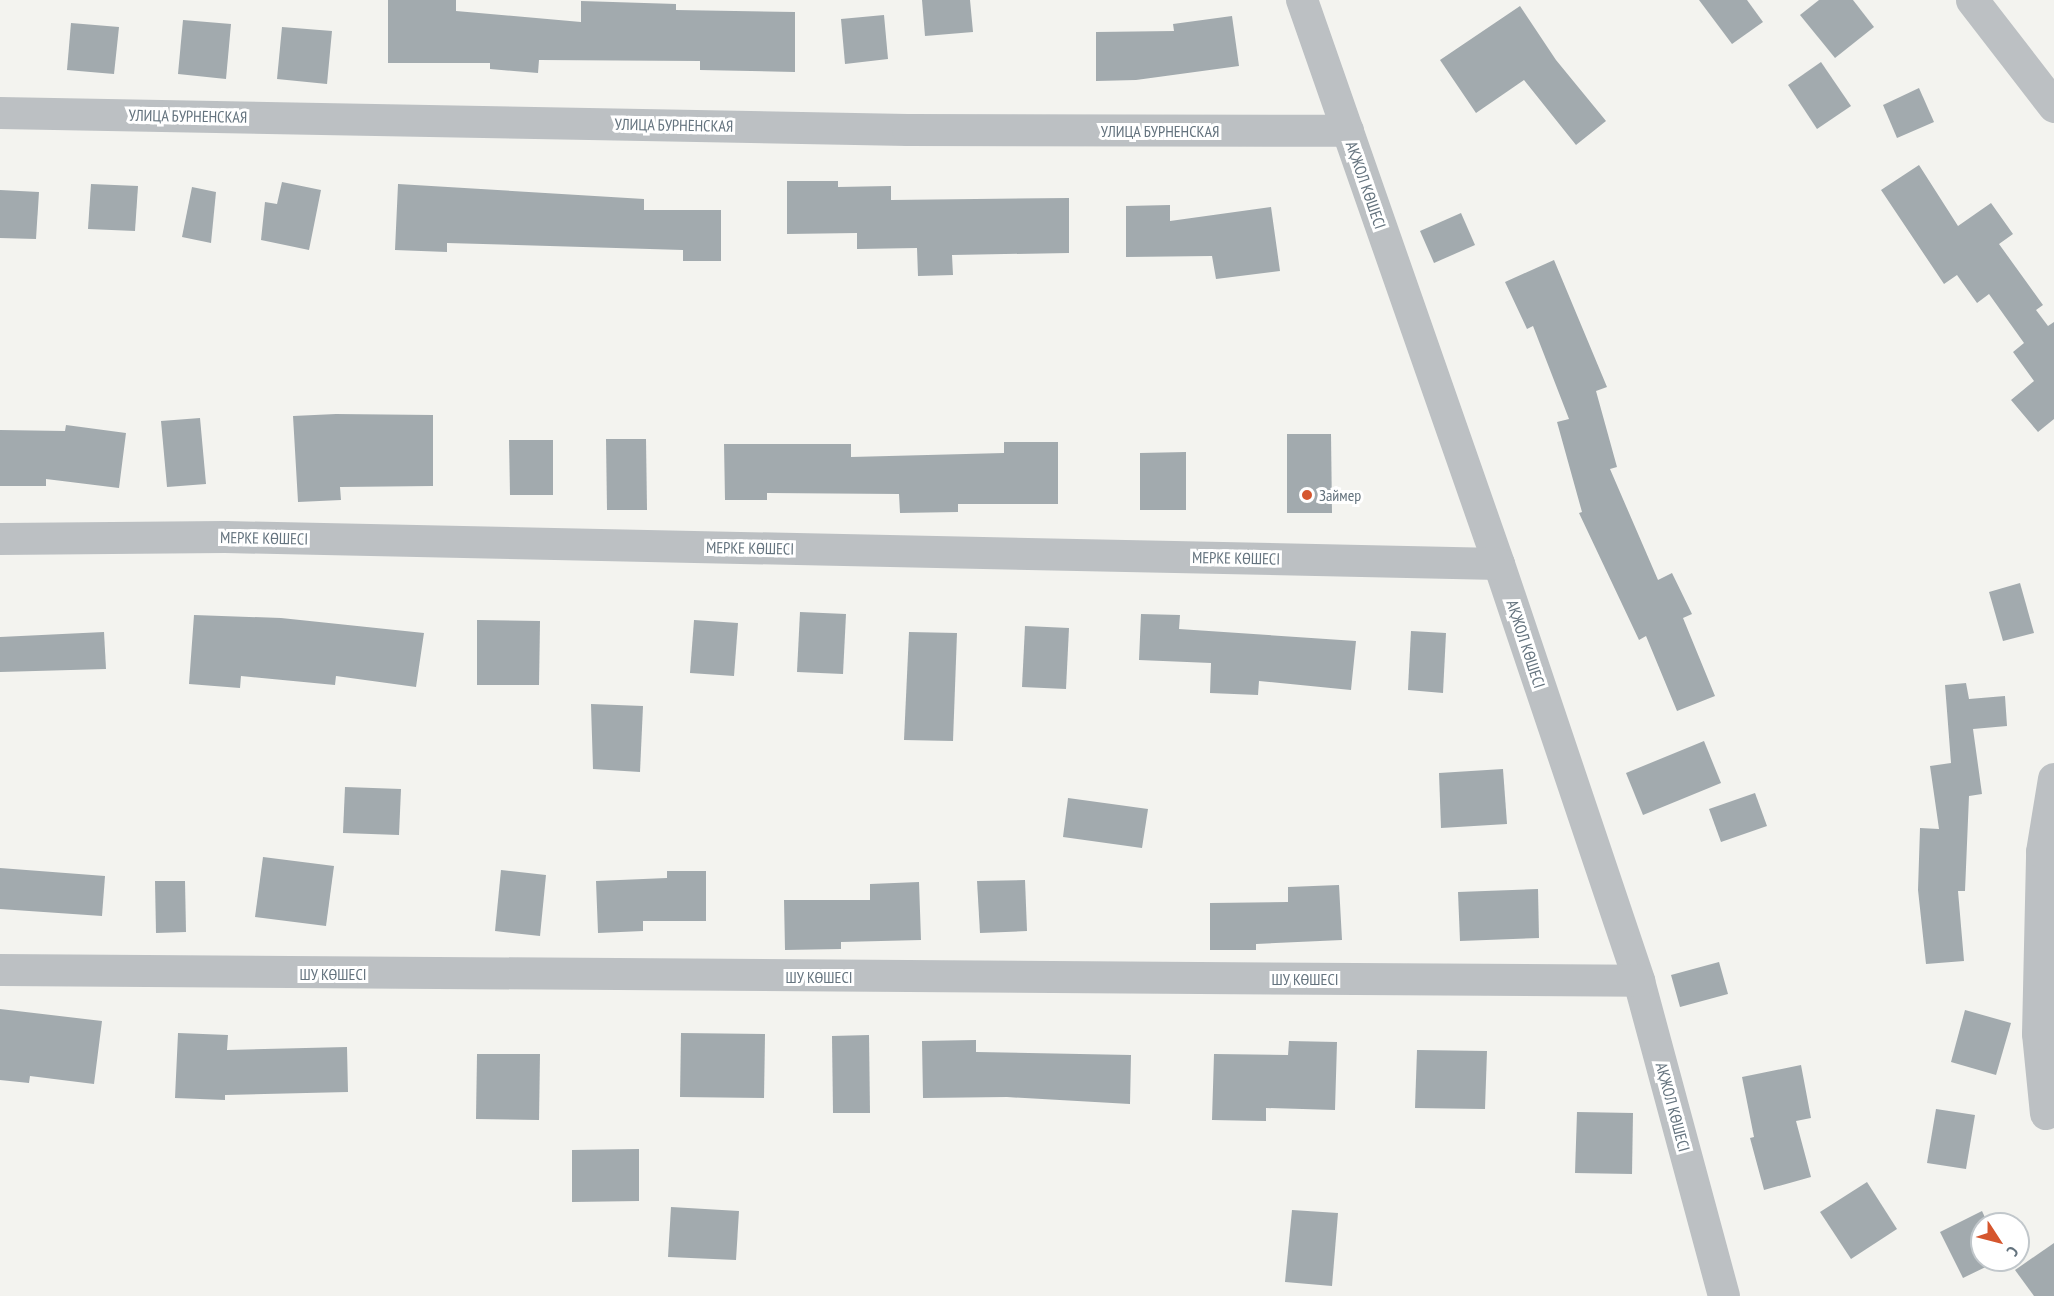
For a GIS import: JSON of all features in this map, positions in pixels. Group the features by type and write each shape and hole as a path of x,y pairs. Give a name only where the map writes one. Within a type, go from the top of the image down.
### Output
{"street":[{"name":"АҚЖОЛ КӨШЕСІ","path":"1302,0 1499,564 1639,981 1724,1296"},
{"path":"1972,0 2054,105"},
{"name":"УЛИЦА БУРНЕНСКАЯ","path":"0,113 908,130 1348,131"},
{"name":"МЕРКЕ КӨШЕСІ","path":"0,539 237,537 1499,564"},
{"path":"2046,1114 2038,1034 2042,852 2054,779"},
{"name":"ШУ КӨШЕСІ","path":"0,970 1639,981"}],"building":[{"path":"388,0 456,0 456,11 581,22 581,1 676,4 676,10 795,12 795,72 700,70 700,61 539,60 538,73 490,69 490,63 388,63"},
{"path":"922,0 970,0 973,32 925,36"},
{"path":"1699,0 1747,0 1763,22 1732,44"},
{"path":"1819,0 1853,0 1874,27 1835,58 1800,15"},
{"path":"1520,6 1556,60 1606,121 1576,145 1524,80 1476,113 1440,60"},
{"path":"884,15 888,59 845,64 841,19"},
{"path":"1232,16 1239,66 1136,80 1096,81 1096,32 1174,31 1173,24"},
{"path":"183,20 231,24 226,79 178,74"},
{"path":"71,23 119,27 114,74 67,70"},
{"path":"282,27 332,31 327,84 277,79"},
{"path":"1821,62 1851,106 1817,129 1788,85"},
{"path":"1919,88 1934,122 1897,138 1883,105"},
{"path":"1919,165 1958,226 1991,203 2013,234 1999,244 2043,305 2036,310 2048,326 2054,322 2054,419 2038,432 2011,400 2034,381 2013,352 2024,343 1989,294 1977,303 1957,275 1944,284 1881,190"},
{"path":"787,181 838,181 838,187 891,186 891,200 1069,198 1069,253 952,255 953,275 918,276 917,248 857,249 857,233 787,234"},
{"path":"282,182 321,190 309,250 261,240 265,202 277,204"},
{"path":"91,184 138,186 135,231 88,229"},
{"path":"398,184 644,199 644,210 721,210 721,261 683,261 683,250 447,243 447,252 395,250"},
{"path":"192,187 216,192 211,243 182,237"},
{"path":"0,190 39,192 36,239 0,238"},
{"path":"1170,205 1170,221 1271,207 1280,271 1216,279 1212,256 1126,257 1126,206"},
{"path":"1461,213 1475,245 1434,263 1420,231"},
{"path":"1554,260 1607,387 1596,391 1617,467 1610,469 1658,580 1672,573 1692,614 1683,618 1715,696 1677,711 1646,636 1639,640 1579,513 1582,512 1557,422 1569,419 1533,326 1527,329 1505,282"},
{"path":"433,415 433,486 340,487 341,500 298,502 293,416"},
{"path":"200,418 206,484 167,487 161,421"},
{"path":"66,425 126,433 119,488 46,479 46,486 0,486 0,430 65,431"},
{"path":"1287,434 1331,434 1332,513 1287,513"},
{"path":"606,439 646,439 647,510 607,510"},
{"path":"509,440 553,440 553,495 510,495"},
{"path":"1004,442 1058,442 1058,504 958,504 958,512 900,513 899,494 767,493 767,500 725,500 724,444 851,444 851,457 1004,453"},
{"path":"1186,452 1186,510 1140,510 1140,453"},
{"path":"2020,583 2034,633 2003,641 1989,592"},
{"path":"800,612 846,614 843,674 797,672"},
{"path":"1141,614 1180,615 1179,629 1356,641 1351,690 1259,681 1258,695 1210,693 1211,663 1139,660"},
{"path":"194,615 281,618 424,633 416,687 336,676 335,685 241,676 240,688 189,684"},
{"path":"477,620 540,621 539,685 477,685"},
{"path":"694,620 738,623 734,676 690,673"},
{"path":"1025,626 1069,628 1066,689 1022,687"},
{"path":"1411,631 1446,633 1443,693 1408,690"},
{"path":"104,632 106,669 0,672 0,637"},
{"path":"909,632 957,633 953,741 904,740"},
{"path":"1966,683 1969,699 2005,696 2007,726 1973,729 1982,794 1969,796 1965,891 1958,891 1964,961 1926,964 1918,890 1920,828 1939,829 1930,766 1951,763 1945,685"},
{"path":"591,704 643,706 640,772 593,769"},
{"path":"1704,741 1721,783 1643,815 1626,773"},
{"path":"1503,769 1507,824 1441,828 1439,773"},
{"path":"345,787 401,789 399,835 343,833"},
{"path":"1755,793 1767,826 1721,842 1709,809"},
{"path":"1068,798 1148,809 1142,848 1063,837"},
{"path":"263,857 334,866 326,926 255,917"},
{"path":"0,868 105,876 102,916 0,909"},
{"path":"501,870 546,875 540,936 495,931"},
{"path":"667,871 706,871 706,921 643,921 643,931 598,933 596,881 667,878"},
{"path":"1025,880 1027,931 980,933 977,881"},
{"path":"155,881 185,881 186,932 156,933"},
{"path":"919,882 921,940 841,942 841,949 785,950 784,900 870,900 870,884"},
{"path":"1339,885 1342,940 1256,944 1256,950 1210,950 1210,903 1288,902 1288,887"},
{"path":"1538,889 1539,938 1460,941 1458,892"},
{"path":"1719,962 1728,994 1680,1007 1671,975"},
{"path":"0,1009 102,1021 94,1084 30,1076 29,1083 0,1080"},
{"path":"1965,1010 2011,1023 1996,1075 1951,1062"},
{"path":"178,1033 228,1035 227,1050 347,1047 348,1092 225,1095 225,1100 175,1098"},
{"path":"681,1033 765,1034 764,1098 680,1097"},
{"path":"869,1035 870,1113 833,1113 832,1036"},
{"path":"976,1040 976,1052 1131,1055 1130,1104 1007,1097 923,1098 922,1041"},
{"path":"1289,1041 1337,1042 1335,1110 1266,1108 1266,1121 1212,1120 1214,1054 1288,1055"},
{"path":"1417,1050 1487,1051 1485,1109 1415,1108"},
{"path":"477,1054 540,1054 539,1120 476,1119"},
{"path":"1801,1065 1811,1118 1796,1121 1811,1177 1764,1190 1750,1138 1754,1137 1742,1077"},
{"path":"1936,1109 1975,1115 1966,1169 1927,1163"},
{"path":"1577,1112 1633,1113 1632,1174 1575,1173"},
{"path":"639,1149 639,1201 572,1202 572,1150"},
{"path":"1867,1182 1897,1229 1851,1259 1820,1212"},
{"path":"671,1207 739,1211 736,1260 668,1257"},
{"path":"1292,1210 1338,1213 1332,1286 1285,1282"},
{"path":"1970,1217 1970,1272 1975,1272 1963,1278 1940,1232"},
{"path":"2054,1243 2054,1296 2034,1296 2016,1272 2030,1272 2030,1260"}],"place":[{"name":"Займер","path":"1307,495"}]}
